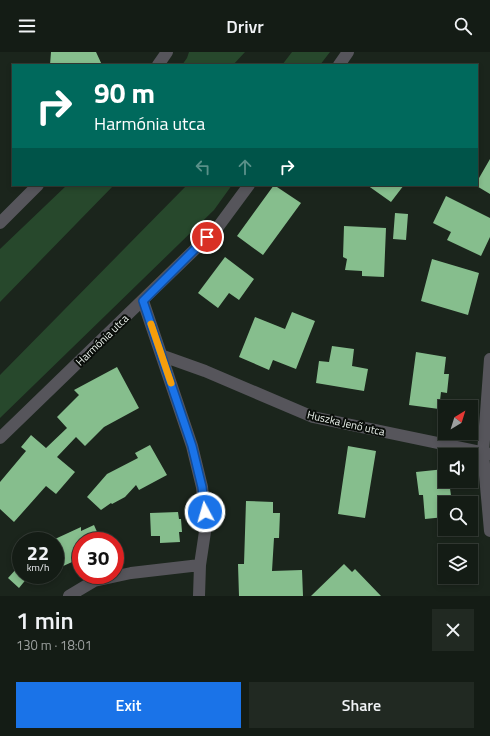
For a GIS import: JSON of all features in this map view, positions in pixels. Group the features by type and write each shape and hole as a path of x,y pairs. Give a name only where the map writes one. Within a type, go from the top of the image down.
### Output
{"street":[{"path":"159,64 166,52"},
{"path":"340,64 348,52"},
{"path":"0,223 37,186"},
{"name":"Harmónia utca","path":"0,438 218,227 248,186"},
{"path":"143,301 163,356 192,446 202,487 206,525 200,565 199,596"},
{"name":"Huszka Jenő utca","path":"163,356 205,371 313,417 487,453"},
{"path":"490,359 487,453 490,531"},
{"path":"69,596 94,581 132,573 200,565"}],"green space":[{"path":"189,52 245,52 234,64 183,64"},
{"path":"292,52 330,52 321,64 283,64"},
{"path":"66,186 113,186 0,302 0,249"},
{"path":"186,186 231,186 214,210 0,418 0,375"}],"building":[{"path":"51,52 96,52 102,64 50,64"},
{"path":"490,159 490,194 477,186 478,186 478,180"},
{"path":"273,186 301,203 263,255 237,236"},
{"path":"368,186 403,186 391,202"},
{"path":"446,196 490,218 490,237 481,256 447,240 451,232 433,223"},
{"path":"395,213 408,214 406,240 393,239"},
{"path":"344,226 386,228 384,277 362,276 362,271 345,270 347,259 343,257"},
{"path":"225,257 254,279 239,300 229,293 218,308 198,293"},
{"path":"432,259 479,273 468,315 421,301"},
{"path":"292,312 315,321 296,369 273,360 269,370 239,357 255,317 285,329"},
{"path":"332,346 354,349 352,366 368,369 364,391 316,383 319,361 329,362"},
{"path":"416,352 446,357 444,374 449,374 447,393 441,392 440,400 438,400 438,409 409,405"},
{"path":"117,367 139,408 104,427 85,446 76,437 57,457 75,472 56,494 46,486 14,522 0,509 0,482 26,451 21,447 31,435 46,448 67,428 57,417 79,395 74,390"},
{"path":"150,445 167,475 139,490 136,485 125,497 112,504 111,503 101,510 87,497 107,474 138,458 135,453"},
{"path":"348,446 376,451 365,518 338,514"},
{"path":"438,470 438,488 450,488 451,496 438,496 438,518 425,519 423,495 419,495 416,472"},
{"path":"246,501 273,502 273,513 280,513 279,538 274,538 272,571 302,570 303,596 239,596 238,564 244,564"},
{"path":"178,512 179,519 181,519 182,532 179,532 180,542 160,543 160,536 151,536 150,513"},
{"path":"94,525 97,532 72,532 72,562 64,566 64,535 81,527 81,531"},
{"path":"344,564 352,572 355,569 381,596 311,596"},
{"path":"12,574 12,582 8,578"},
{"path":"15,584 22,584 19,588"}],"slow traffic":[{"path":"151,324 171,383"}],"route":[{"path":"205,512 202,487 192,446 163,356 143,301 207,237"}]}
